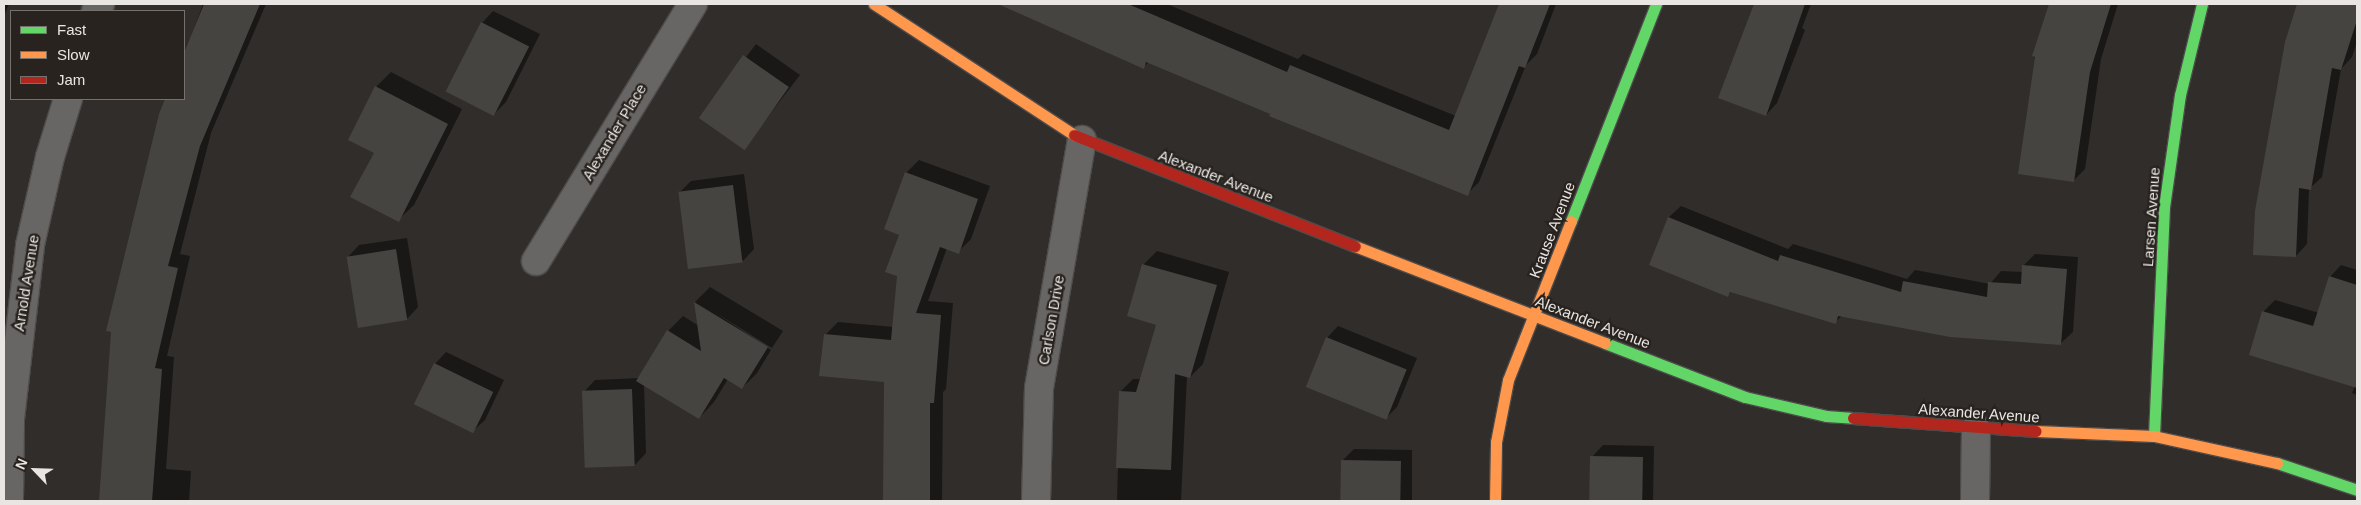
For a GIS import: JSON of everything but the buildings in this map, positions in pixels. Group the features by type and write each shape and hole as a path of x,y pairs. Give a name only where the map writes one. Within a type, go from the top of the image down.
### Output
{"street":[{"name":"Alexander Place","path":"536,261 693,4"},
{"name":"Alexander Avenue","path":"874,4 1082,140 1745,397 1826,416 1976,429 2154,436 2282,464 2357,490"},
{"name":"Krause Avenue","path":"1495,501 1496,442 1508,380 1656,4"},
{"name":"Larsen Avenue","path":"2154,436 2164,207 2180,95 2202,4"},
{"name":"Arnold Avenue","path":"9,501 10,418 30,245 50,157 68,100"},
{"name":"Carlson Drive","path":"1036,501 1039,388 1082,140"},
{"path":"1975,501 1976,429"}],"traffic: fast":[{"path":"1571,221 1656,4"},
{"path":"2154,436 2164,207 2180,95 2202,4"},
{"path":"1605,343 1745,397 1826,416 1853,418"},
{"path":"2277,463 2357,490"}],"traffic: slow":[{"path":"874,4 1074,135"},
{"path":"1495,501 1496,442 1508,380 1571,221"},
{"path":"1355,246 1605,343"},
{"path":"2036,431 2154,436 2277,463"}],"traffic: jam":[{"path":"1074,135 1355,246"},
{"path":"1853,418 2036,431"}]}
